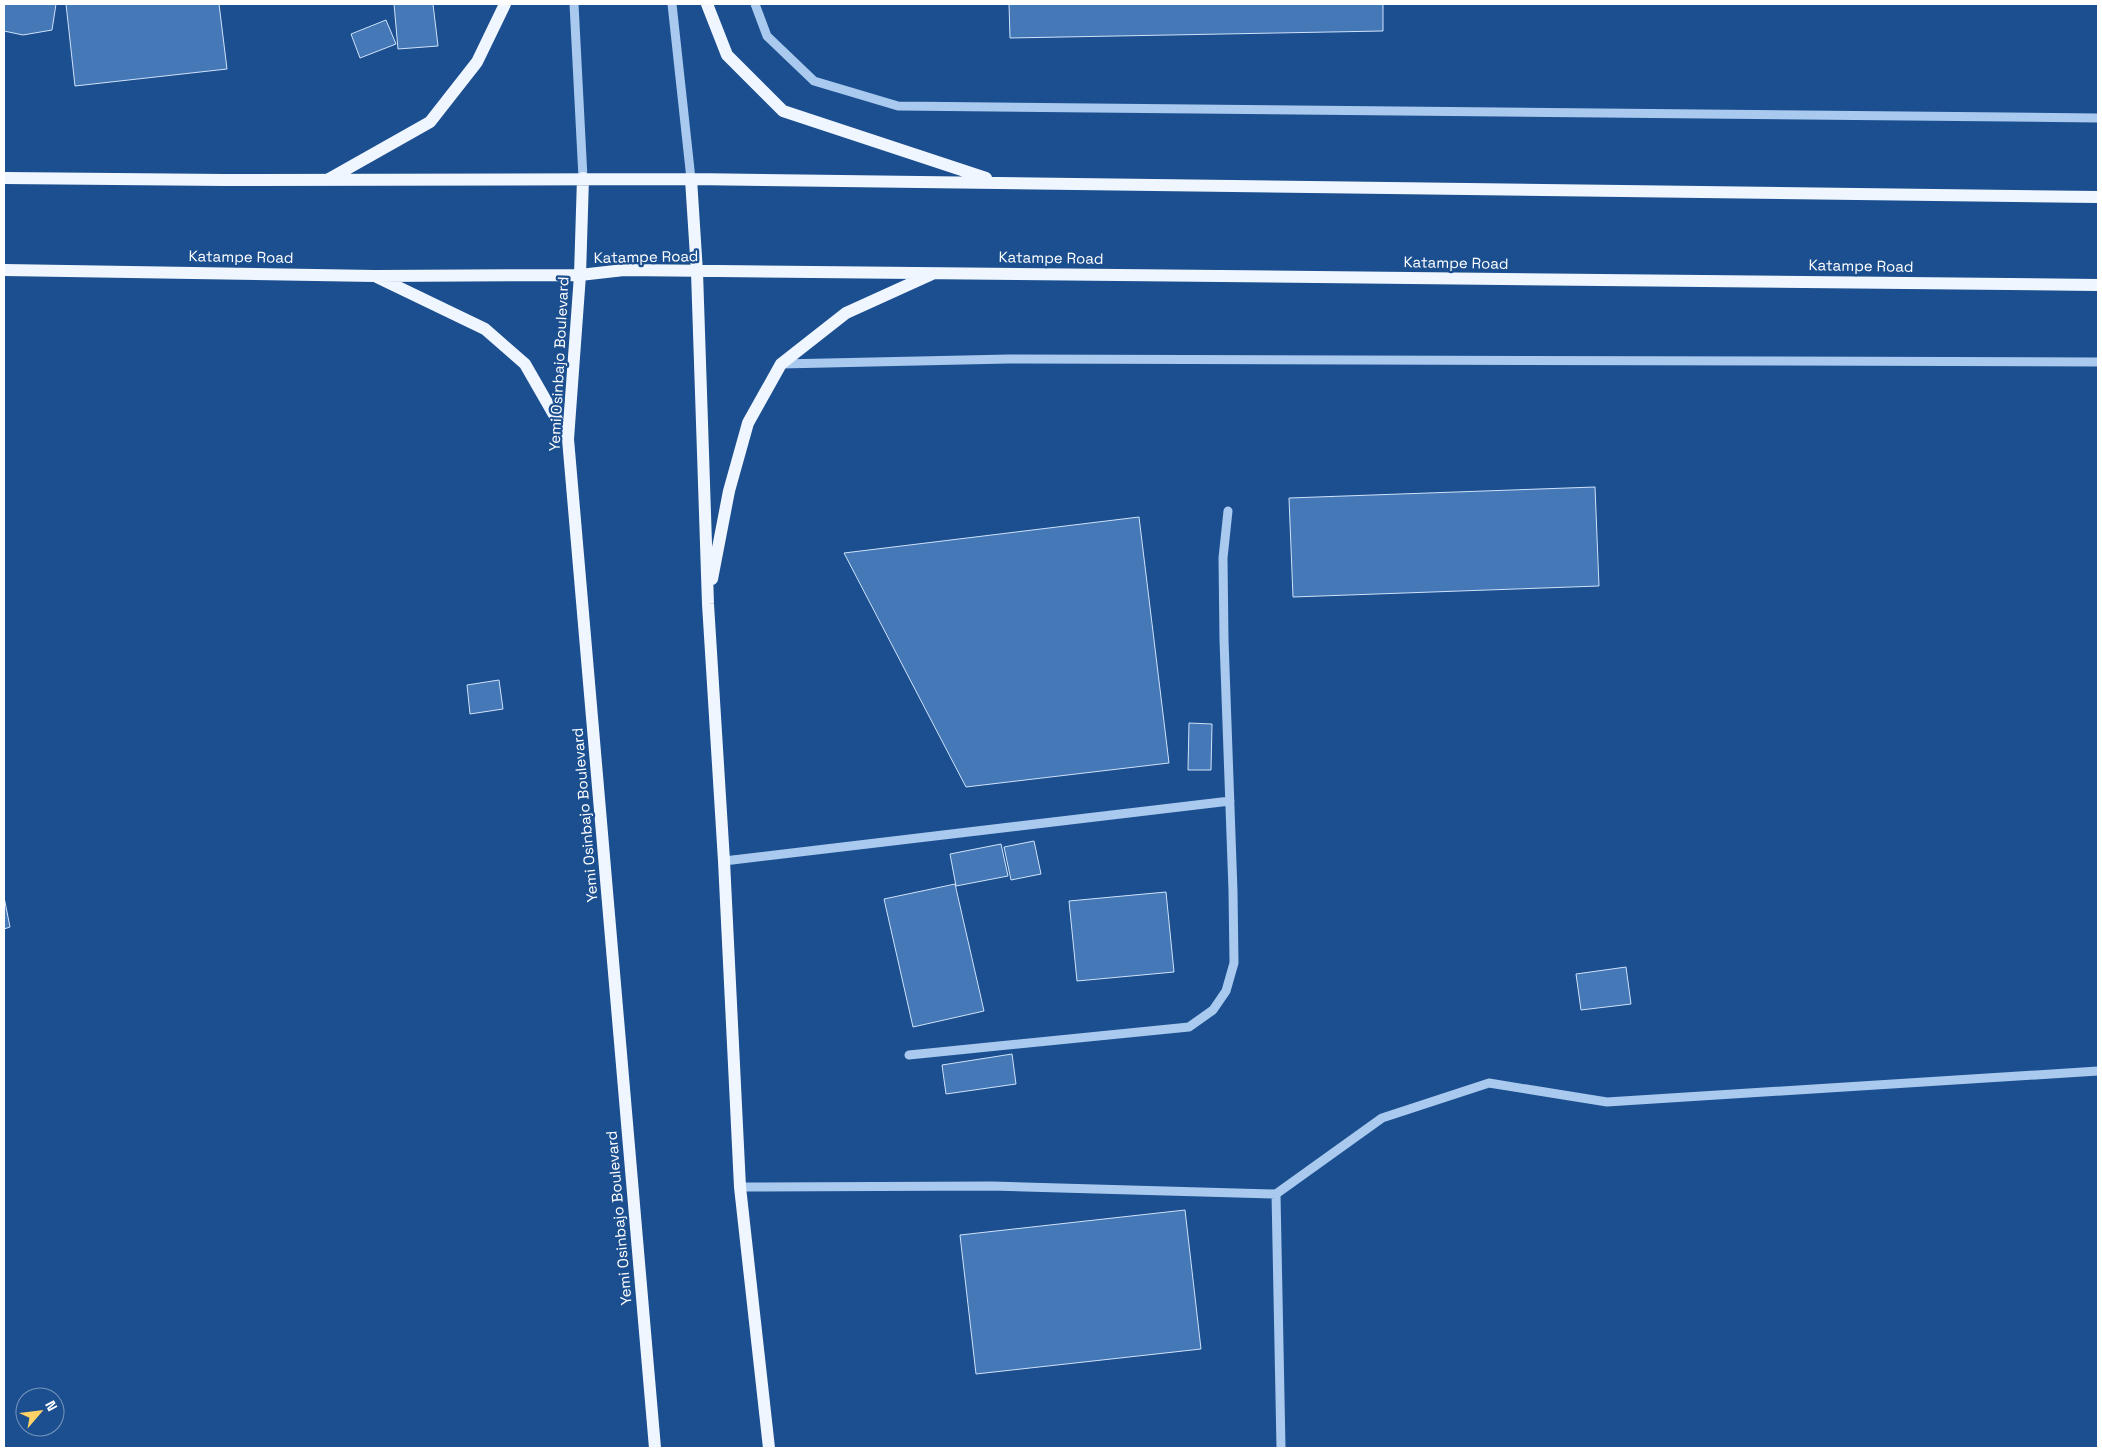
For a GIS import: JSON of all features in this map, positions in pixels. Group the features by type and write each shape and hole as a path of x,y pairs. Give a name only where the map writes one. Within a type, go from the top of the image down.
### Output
{"main road":[{"path":"328,180 430,122 477,62 505,4"},
{"path":"707,4 727,55 783,111 998,181"},
{"path":"4,178 328,180 583,178 998,181 1297,187 2098,196"},
{"name":"Yemi Osinbajo Boulevard","path":"583,178 580,274 568,439 655,1448"},
{"path":"691,179 697,272 708,604 724,861 740,1186 769,1448"},
{"name":"Katampe Road","path":"4,270 375,276 580,274 624,270 2098,285"},
{"path":"708,604 728,492 748,423 781,364 846,313 936,273"},
{"path":"375,276 485,329 525,364 568,439"}],"street":[{"path":"574,4 583,178"},
{"path":"672,4 691,179"},
{"path":"755,4 767,36 814,81 898,106 2098,118"},
{"path":"781,364 1009,359 2098,362"},
{"path":"909,1054 1189,1027 1213,1010 1226,991 1234,963 1224,650 1223,558 1228,511"},
{"path":"724,861 1230,801"},
{"path":"740,1186 992,1186 1276,1194 1382,1118 1489,1083 1607,1102 2098,1071"},
{"path":"1276,1194 1281,1448"}],"building":[{"path":"4,4 56,4 52,30 23,35 4,31"},
{"path":"66,4 219,4 227,69 75,86"},
{"path":"394,4 433,4 438,46 398,49"},
{"path":"1009,4 1383,4 1383,31 1010,38"},
{"path":"386,20 396,44 360,58 351,34"},
{"path":"1595,487 1599,586 1293,597 1289,498"},
{"path":"1139,517 1169,763 966,787 844,553"},
{"path":"499,680 503,709 470,714 467,685"},
{"path":"1189,723 1212,724 1211,770 1188,770"},
{"path":"1034,841 1041,874 1011,880 1004,847"},
{"path":"1001,844 1008,876 956,886 950,854"},
{"path":"955,884 984,1011 913,1027 884,899"},
{"path":"1166,892 1174,972 1077,981 1069,901"},
{"path":"4,897 10,927 4,929"},
{"path":"1626,967 1631,1004 1581,1010 1576,974"},
{"path":"1012,1054 1016,1084 946,1094 942,1065"},
{"path":"1185,1210 1201,1349 976,1374 960,1235"}]}
